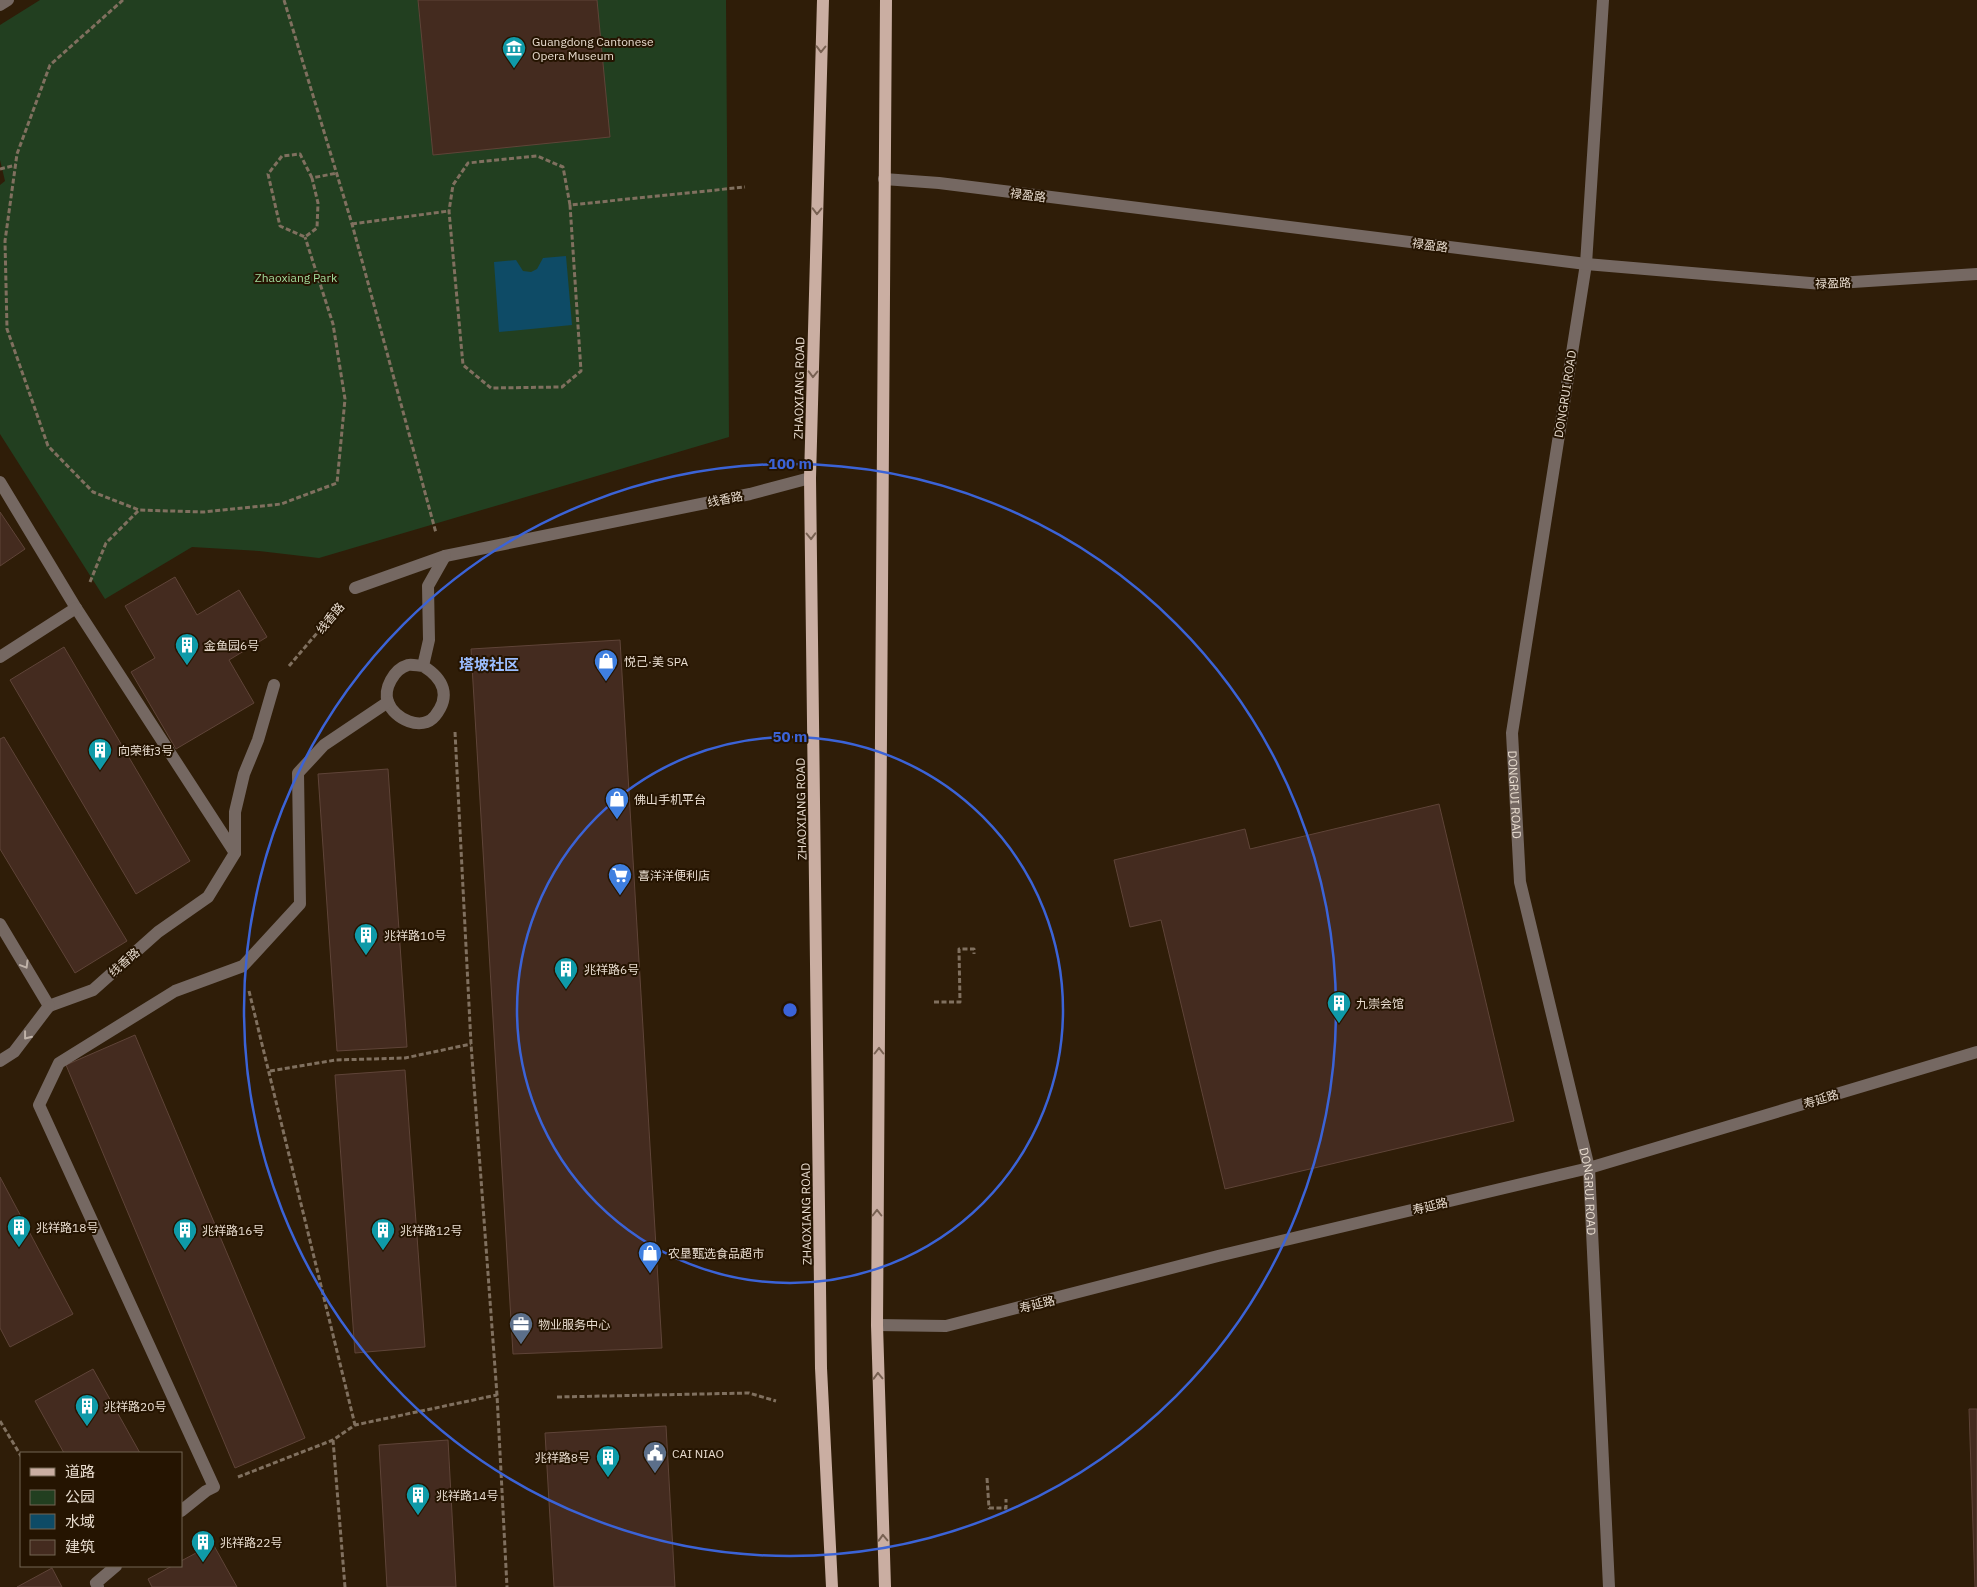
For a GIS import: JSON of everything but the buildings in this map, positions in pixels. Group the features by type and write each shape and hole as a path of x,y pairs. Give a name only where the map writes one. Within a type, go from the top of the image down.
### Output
{"main road":[{"name":"ZHAOXIANG ROAD","path":"823,0 810,478 821,1368 832,1587"},
{"path":"885,1587 877,1325 886,0"}],"street":[{"path":"0,5 8,0"},
{"name":"DONGRUI ROAD","path":"1602,0 1586,264 1512,733 1520,882 1589,1168 1609,1587"},
{"name":"禄盈路","path":"884,179 939,183 1586,264 1822,284 1977,274"},
{"name":"线香路","path":"355,588 445,556 750,494 810,478"},
{"path":"0,482 76,608 235,853"},
{"path":"424,666 429,640 428,586 445,556"},
{"path":"0,657 76,608"},
{"path":"408,665 424,666 435,673 443,686 442,707 432,720 420,724 407,722 397,715 388,702 387,689 395,673 408,665"},
{"name":"线香路","path":"49,1006 93,990 158,932 208,897 235,853 238,802 244,774 258,740 274,685"},
{"path":"182,1510 214,1487 39,1105 59,1063 175,991 243,966 300,904 298,772 324,745 388,702"},
{"path":"0,924 49,1006 14,1052 0,1061"},
{"name":"寿延路","path":"877,1325 946,1326 1218,1256 1589,1168 1977,1052"},
{"path":"98,1587 96,1583 115,1567"}],"path":[{"path":"123,0 50,65 17,154 5,241 7,328 48,446 93,492 139,510 204,512 280,504 337,483 345,399 334,324 305,237 280,226 268,174 282,156 300,154 312,178 318,203 317,228 305,237"},
{"path":"284,0 352,224 433,525 445,556"},
{"path":"537,156 563,167 570,206 581,371 562,387 491,388 464,365 449,211 453,185 468,163 537,156"},
{"path":"0,170 16,166"},
{"path":"312,178 337,173"},
{"path":"570,206 745,187"},
{"path":"352,224 449,211"},
{"path":"76,608 86,591 106,543 139,510"},
{"name":"线香路","path":"274,685 355,588"},
{"path":"455,727 471,1044 497,1395 508,1587"},
{"path":"934,1002 960,1002 959,949 974,948 974,954"},
{"path":"243,966 355,1424"},
{"path":"270,1071 336,1060 405,1058 471,1044"},
{"path":"557,1396 749,1393 776,1401"},
{"path":"214,1487 333,1440 355,1424 497,1395"},
{"path":"0,1421 20,1454"},
{"path":"333,1440 345,1587"},
{"path":"987,1478 989,1508 1006,1508 1006,1499"}],"green space":[{"name":"Zhaoxiang Park","path":"40,0 726,0 729,437 319,558 259,551 192,547 105,599 0,434 0,185 5,181 0,160 0,25"}],"water":[{"path":"566,256 572,325 499,332 494,262 516,260 523,271 531,272 537,269 543,258"}],"place":[{"name":"Guangdong Cantonese Opera Museum","path":"514,69"},
{"name":"金鱼园6号","path":"187,666"},
{"name":"悦己·美 SPA","path":"606,682"},
{"name":"向荣街3号","path":"100,771"},
{"name":"佛山手机平台","path":"617,820"},
{"name":"喜洋洋便利店","path":"620,896"},
{"name":"兆祥路10号","path":"366,956"},
{"name":"兆祥路6号","path":"566,990"},
{"name":"九崇会馆","path":"1339,1024"},
{"name":"兆祥路18号","path":"19,1248"},
{"name":"兆祥路16号","path":"185,1251"},
{"name":"兆祥路12号","path":"383,1251"},
{"name":"农垦甄选食品超市","path":"650,1274"},
{"name":"物业服务中心","path":"521,1345"},
{"name":"兆祥路20号","path":"87,1427"},
{"name":"CAI NIAO","path":"655,1474"},
{"name":"兆祥路8号","path":"608,1478"},
{"name":"兆祥路14号","path":"418,1516"},
{"name":"兆祥路22号","path":"203,1563"}],"district":[{"name":"塔坡社区","path":"489,664"}]}
